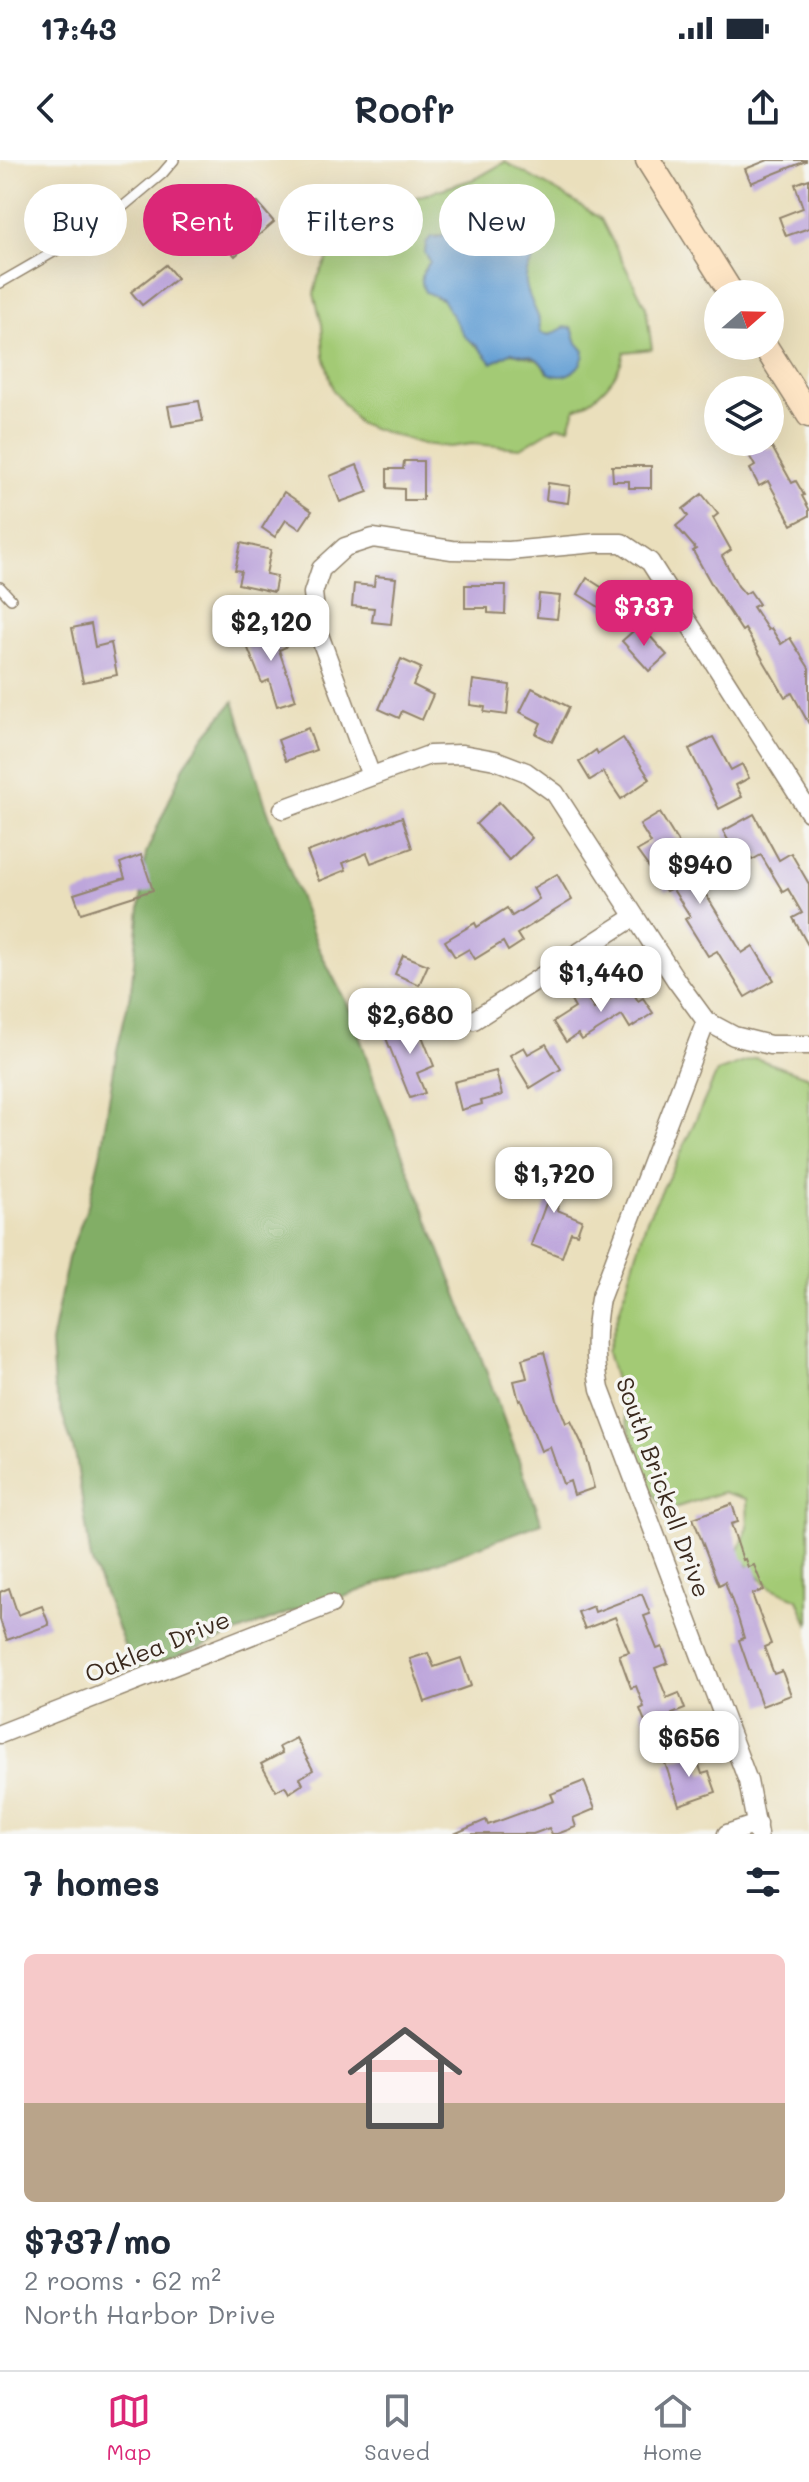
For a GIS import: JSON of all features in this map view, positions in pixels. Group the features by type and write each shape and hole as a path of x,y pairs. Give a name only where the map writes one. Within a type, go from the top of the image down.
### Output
{"main road":[{"path":"648,160 723,280"},
{"path":"774,360 809,415"}],"street":[{"path":"371,776 317,629 313,593 321,569 345,547 373,538 452,550 509,551 622,543 650,562 809,812"},
{"path":"283,809 429,755 462,754 495,760 526,772 555,793 634,917 706,1021 734,1036 770,1045 809,1045"},
{"path":"474,1020 634,917"},
{"name":"South Brickell Drive","path":"706,1021 600,1299 595,1325 595,1365 600,1389 748,1781 757,1829"},
{"name":"Oaklea Drive","path":"0,1734 331,1604"},
{"path":"727,1834 757,1829"}],"lane":[{"path":"0,283 102,224 162,174 174,160"},
{"path":"0,587 11,599"}],"green space":[{"path":"505,162 544,184 458,184 477,178"},
{"path":"439,190 439,236 431,237 430,262 423,271 435,297 442,299 466,335 480,348 502,358 512,353 534,359 548,373 563,375 573,372 577,343 572,328 550,335 541,333 526,281 526,274 535,256 555,256 555,190 601,219 646,307 652,349 624,352 613,378 600,393 575,409 569,427 557,426 521,448 422,444 359,424 333,390 314,294 318,277 329,256 423,256 423,195"},
{"path":"234,701 265,803 318,947 353,1016 377,1089 542,1523 338,1599 336,1594 135,1673 91,1560 76,1458 54,1387 51,1343 68,1258 88,1205 101,1151 117,1050 131,990 146,853 185,764"},
{"path":"755,1058 809,1077 809,1626 798,1599 770,1587 737,1555 748,1527 747,1499 723,1492 665,1511 642,1476 607,1352 647,1219 717,1072"}],"water":[{"path":"431,237 439,237 439,256 536,256 526,274 526,281 541,333 550,335 565,327 572,328 577,343 584,351 578,367 568,374 557,376 547,371 535,357 512,352 492,363 478,346 465,337 442,299 425,292 422,276 430,262 425,253 426,243"}],"building":[{"path":"768,160 806,161 751,183 745,169"},
{"path":"809,179 809,228 786,236 779,217 803,208 795,184"},
{"path":"262,208 274,222 262,232"},
{"path":"166,265 177,278 142,305 131,292"},
{"path":"199,401 203,421 172,426 168,406"},
{"path":"749,456 777,456 792,483 796,481 804,495 809,516 792,525 768,481 759,486 750,469 755,466"},
{"path":"404,461 423,461 423,500 404,500 404,489 387,488 387,469 403,469"},
{"path":"357,465 368,492 340,502 330,476"},
{"path":"612,466 651,466 651,488 629,488 629,481 613,481"},
{"path":"548,483 570,486 568,503 546,500"},
{"path":"284,492 312,511 300,529 286,520 275,537 262,528"},
{"path":"702,494 718,514 713,518 731,550 722,556 738,586 745,594 750,591 759,604 753,607 768,630 771,628 781,644 790,638 809,668 809,724 792,693 785,697 745,629 742,631 712,585 693,551 696,549 676,526 688,516 683,509"},
{"path":"241,543 271,550 266,574 277,576 274,592 238,584 241,571 235,570"},
{"path":"375,576 396,578 391,624 372,622 374,608 352,606 354,584 374,586"},
{"path":"587,578 606,590 610,582 629,594 615,617 578,594"},
{"path":"465,585 506,585 505,614 488,613 488,608 465,608"},
{"path":"539,594 560,596 557,619 537,617"},
{"path":"91,624 95,647 111,643 117,675 83,682 72,628"},
{"path":"640,625 667,655 649,671 622,641"},
{"path":"266,628 267,632 279,628 286,647 279,650 296,700 277,706 269,680 262,683 243,636"},
{"path":"401,659 421,668 413,685 433,695 422,720 402,711 399,718 379,709"},
{"path":"473,680 510,685 507,715 484,712 485,707 470,705"},
{"path":"532,688 569,707 552,742 536,734 541,723 520,712"},
{"path":"308,728 316,750 286,761 278,740"},
{"path":"713,737 731,770 742,764 749,778 736,785 742,797 719,809 689,749"},
{"path":"623,738 650,779 621,799 603,772 590,780 579,762"},
{"path":"499,802 532,838 509,860 476,824"},
{"path":"660,813 742,953 753,946 774,980 745,997 717,951 708,956 685,919 690,916 672,888 666,891 637,851 651,843 640,825"},
{"path":"754,814 779,860 791,853 809,884 809,947 793,918 802,913 788,889 783,892 761,855 752,860 743,844 733,849 723,831"},
{"path":"402,817 412,848 371,863 367,853 343,863 346,870 319,881 307,852"},
{"path":"141,855 153,890 81,913 74,894 125,878 120,863"},
{"path":"557,874 572,900 517,934 522,942 508,951 503,942 475,959 469,949 455,957 445,941 475,923 477,927 507,908 512,916 539,899 533,888"},
{"path":"403,955 428,965 419,985 395,974"},
{"path":"629,986 638,1001 643,998 653,1013 630,1028 622,1015 582,1040 578,1034 566,1042 553,1022 575,1008 571,1001 584,993 594,1009"},
{"path":"416,1021 434,1066 417,1073 425,1093 410,1098 384,1033"},
{"path":"546,1044 561,1069 530,1088 510,1055 524,1047 528,1054"},
{"path":"496,1071 502,1095 461,1110 454,1082"},
{"path":"546,1166 567,1171 557,1210 582,1220 577,1234 571,1232 562,1257 531,1245 548,1198 536,1195"},
{"path":"544,1352 557,1400 566,1423 571,1421 583,1446 594,1488 574,1495 570,1481 563,1484 550,1447 541,1451 519,1401 514,1381 527,1378 522,1359"},
{"path":"732,1504 738,1522 731,1524 743,1560 748,1567 754,1565 764,1590 752,1594 771,1644 764,1647 774,1674 782,1671 791,1695 762,1706 739,1640 744,1638 725,1582 719,1585 693,1518"},
{"path":"9,1588 18,1615 42,1606 49,1625 7,1640 0,1620 0,1592"},
{"path":"642,1594 650,1614 644,1616 657,1649 662,1647 668,1663 655,1668 667,1698 679,1693 685,1709 672,1714 679,1732 653,1742 640,1709 644,1707 636,1686 631,1688 619,1655 629,1652 615,1617 585,1629 578,1612 593,1606 595,1612"},
{"path":"428,1653 434,1667 461,1658 471,1686 425,1702 410,1659"},
{"path":"296,1738 313,1770 300,1778 303,1784 289,1793 285,1786 276,1791 261,1764 282,1753 279,1747"},
{"path":"695,1753 702,1774 709,1772 716,1792 679,1805 665,1763"},
{"path":"584,1781 595,1809 573,1818 576,1827 557,1834 552,1834 549,1828 533,1834 454,1834 486,1820 488,1825 554,1801 551,1794"}]}
